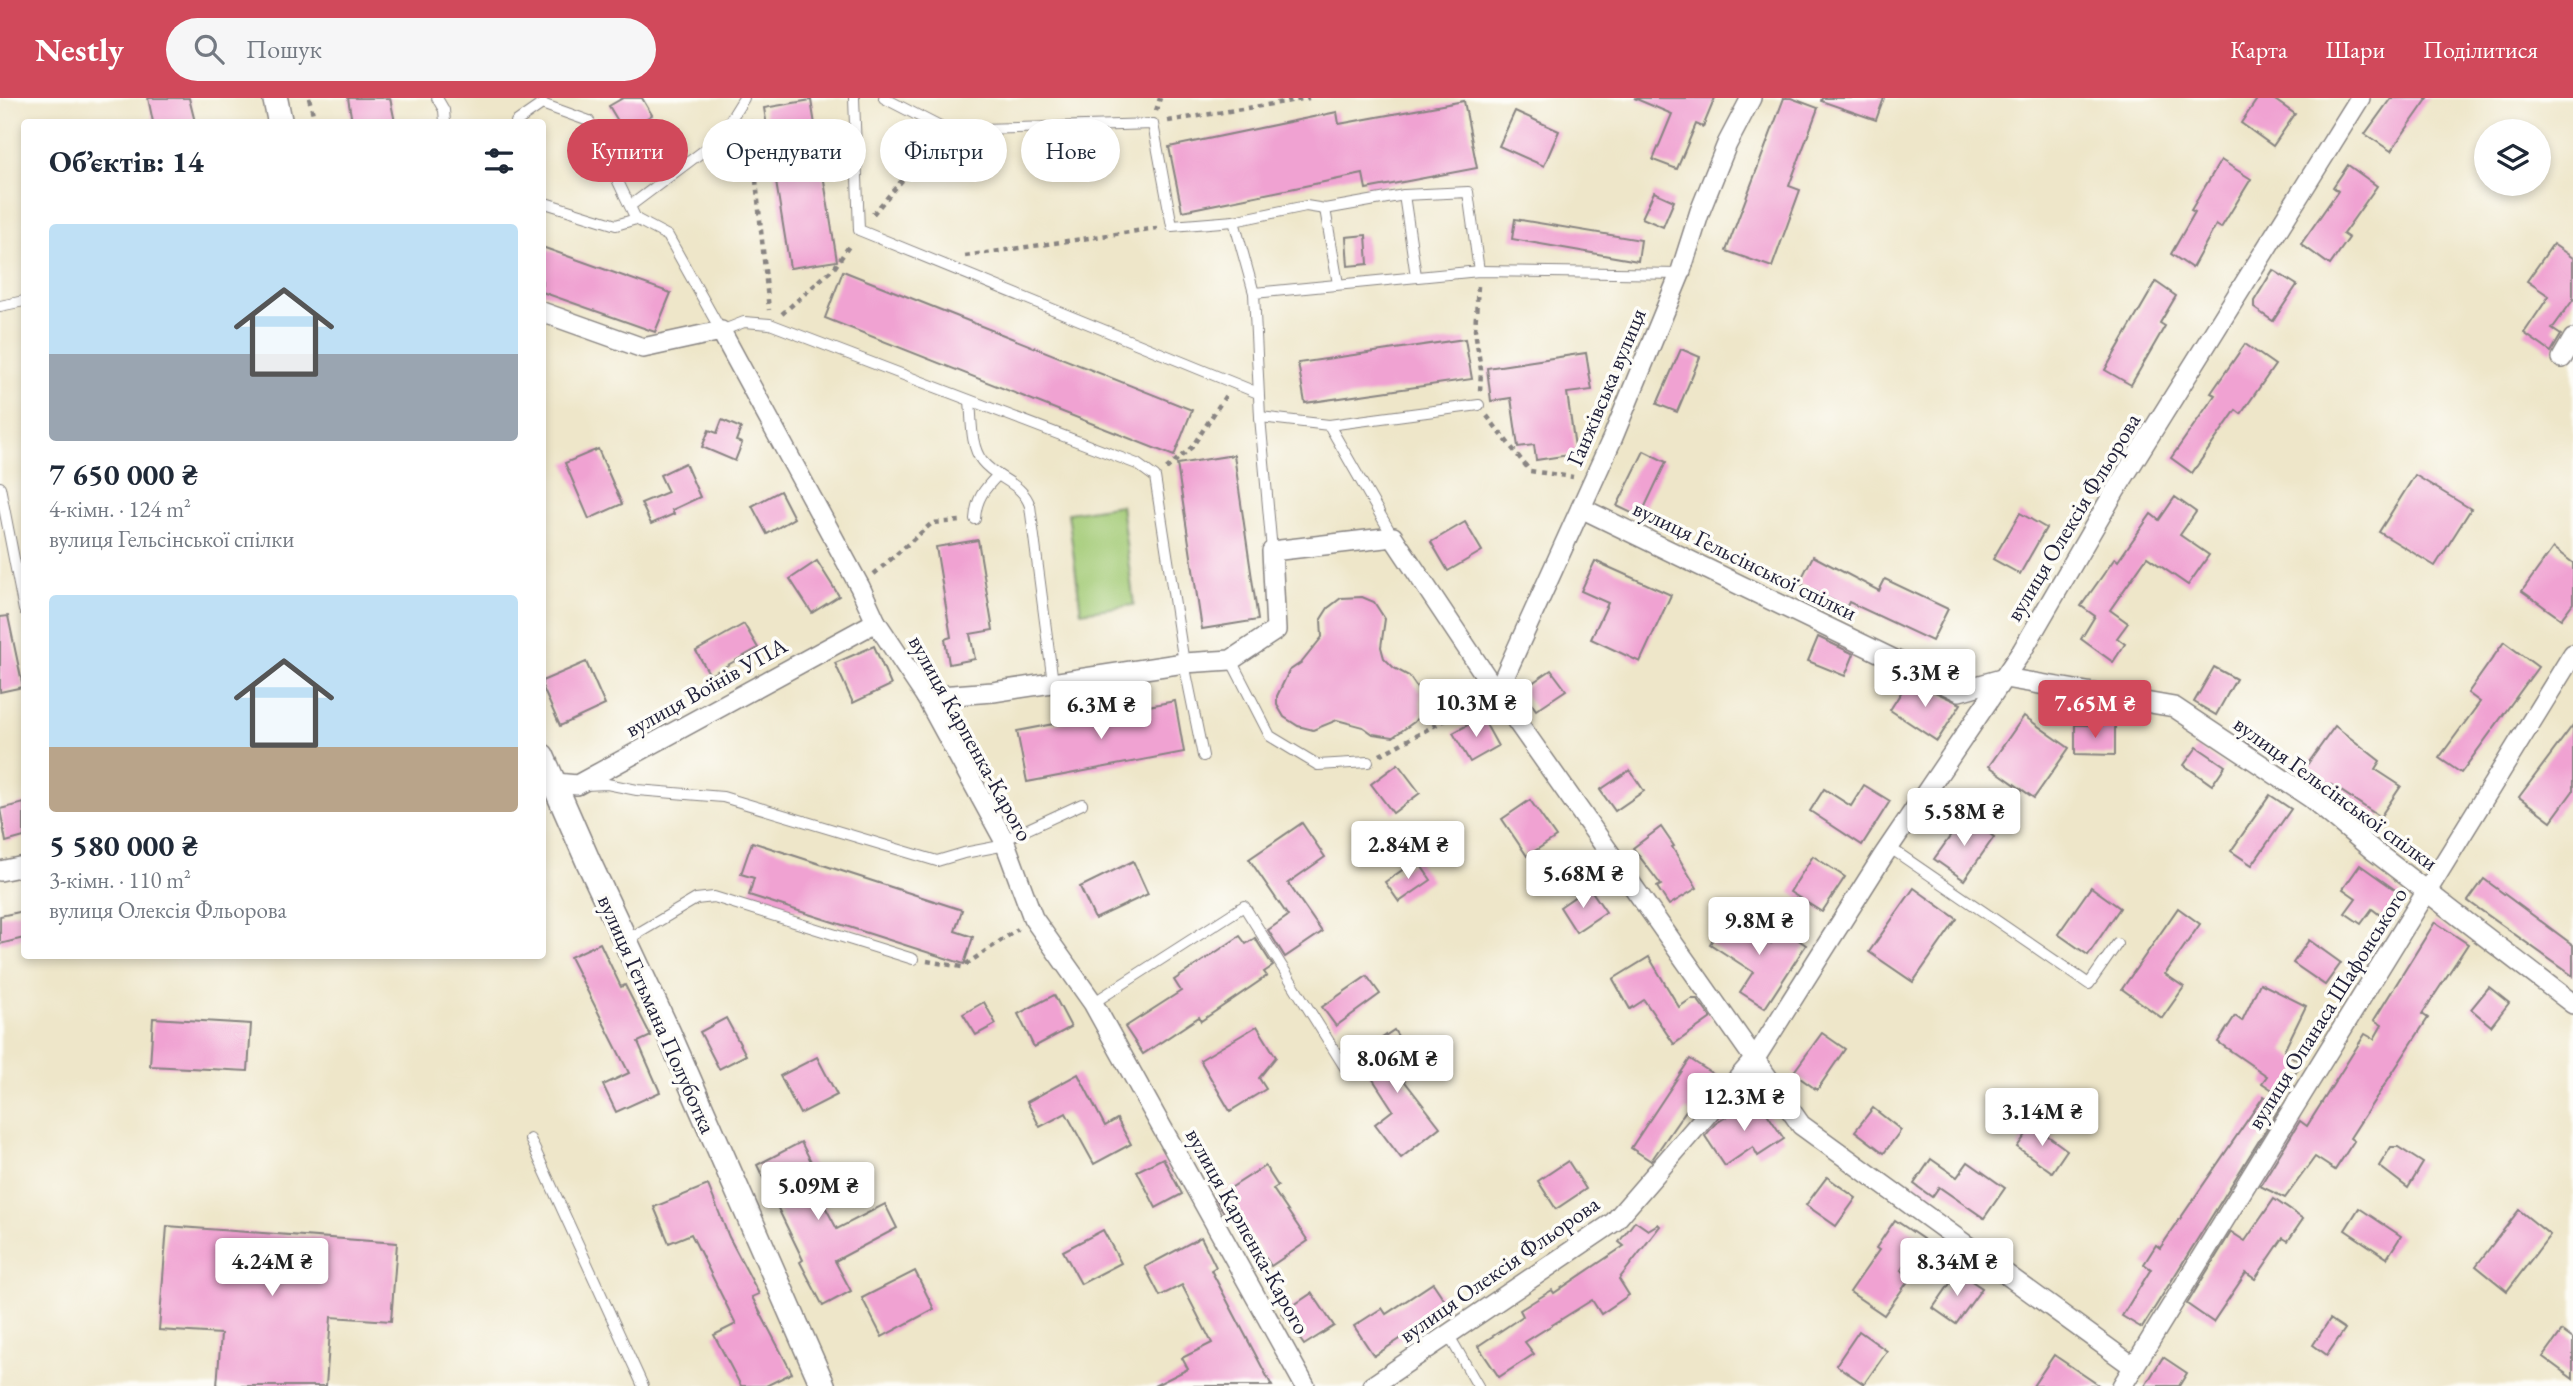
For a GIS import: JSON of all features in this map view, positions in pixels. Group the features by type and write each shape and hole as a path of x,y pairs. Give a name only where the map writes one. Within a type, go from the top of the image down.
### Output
{"street":[{"path":"275,98 278,119"},
{"name":"Ганжівська вулиця","path":"1497,692 1594,480 1680,274 1700,211 1727,144 1751,98"},
{"name":"вулиця Олексія Фльорова","path":"1372,1386 1614,1222 1754,1060 1889,847 2005,678 2115,491 2360,98"},
{"path":"546,313 643,348 721,331"},
{"name":"вулиця Карпенка-Карого","path":"721,331 860,587 876,622 926,697 1005,843 1033,918 1093,1003 1305,1386"},
{"path":"2561,358 2573,339"},
{"name":"вулиця Гельсінської спілки","path":"1581,508 1959,691 2005,678 2174,707 2311,798 2374,851 2573,1004"},
{"path":"926,697 993,692 1184,663 1231,660 1276,630 1272,551 1393,537 1497,692 1801,1125 2134,1367"},
{"name":"вулиця Воїнів УПА","path":"553,771 876,622"},
{"name":"вулиця Опанаса Шафонського","path":"2122,1386 2573,654"},
{"name":"вулиця Гетьмана Полуботка","path":"553,771 587,861 668,1032 823,1386"},
{"path":"0,871 21,867"}],"lane":[{"path":"438,98 445,119"},
{"path":"630,205 718,140 744,98"},
{"path":"854,98 859,230 1258,393"},
{"path":"884,98 925,119"},
{"path":"520,119 542,104 589,121 636,219 668,236 721,331 744,322 771,324 1137,464 1155,477 1184,663 1203,756"},
{"path":"1007,128 1153,124 1172,226 1234,220 1306,206 1325,209 1404,195 1468,192 1479,271"},
{"path":"1404,195 1416,276"},
{"path":"546,203 616,225 636,219"},
{"path":"1325,209 1338,284"},
{"path":"1234,220 1254,293 1258,393 1272,551"},
{"path":"1254,293 1479,271 1680,274"},
{"path":"0,306 21,302"},
{"path":"970,401 975,446 981,460 998,475 1020,488 1030,506 1053,683"},
{"path":"1260,417 1329,425 1479,405"},
{"path":"1329,425 1393,537"},
{"path":"975,519 976,503 984,489 998,475"},
{"path":"0,487 21,595"},
{"path":"1231,660 1270,736 1318,765 1367,762"},
{"path":"553,771 637,790 723,797 937,861 1005,843 1082,804"},
{"path":"1889,847 2089,984 2117,944"},
{"path":"624,941 696,899 714,897 913,958"},
{"path":"1093,1003 1244,906 1346,1069"},
{"path":"530,1139 643,1386"},
{"path":"1448,1334 1478,1386"}],"path":[{"path":"309,98 313,119"},
{"path":"1153,124 1309,98"},
{"path":"749,111 771,324"},
{"path":"771,324 835,267 859,230 901,182"},
{"path":"933,260 1172,226"},
{"path":"1479,271 1475,330 1481,370 1479,405 1530,471 1594,480"},
{"path":"1155,477 1192,447 1234,383"},
{"path":"860,587 932,523 975,519"},
{"path":"1367,762 1497,692"},
{"path":"913,958 962,967 1033,918"}],"green space":[{"path":"1121,505 1134,605 1081,612 1068,513"}],"building":[{"path":"148,98 189,98 194,119 152,119"},
{"path":"348,98 390,98 394,119 352,119"},
{"path":"623,98 642,98 652,115 645,119 617,119 609,106"},
{"path":"1634,98 1715,98 1703,127 1696,124 1677,169 1653,160 1672,114"},
{"path":"1784,98 1818,108 1789,186 1800,190 1772,267 1726,251"},
{"path":"1822,98 1884,98 1876,120 1821,101"},
{"path":"2258,98 2272,98 2295,114 2273,146 2241,123"},
{"path":"2391,98 2428,98 2391,151 2365,134"},
{"path":"811,100 814,119 766,119 764,108"},
{"path":"1464,101 1477,168 1366,189 1363,174 1182,211 1169,147 1337,112 1339,124"},
{"path":"1515,111 1559,131 1544,166 1499,146"},
{"path":"2221,160 2251,179 2221,228 2216,225 2192,268 2171,254 2195,212 2191,210"},
{"path":"2348,165 2377,186 2343,234 2349,238 2330,265 2301,244 2338,191 2333,187"},
{"path":"776,182 824,182 837,261 790,268"},
{"path":"1654,192 1674,201 1663,227 1642,218"},
{"path":"1515,219 1641,240 1638,261 1512,239"},
{"path":"1366,235 1368,264 1348,266 1346,237"},
{"path":"2553,244 2573,258 2573,300 2552,329 2561,335 2551,352 2524,333 2549,296 2527,281"},
{"path":"546,248 671,293 655,332 546,293"},
{"path":"2273,270 2297,285 2273,321 2254,308 2254,301"},
{"path":"843,271 1192,410 1174,456 825,318"},
{"path":"2156,282 2176,296 2160,323 2165,326 2131,385 2105,370"},
{"path":"1465,339 1472,379 1305,403 1298,363"},
{"path":"2245,344 2275,365 2241,414 2236,410 2192,473 2171,458 2215,395 2211,393"},
{"path":"1681,349 1700,357 1677,412 1657,404"},
{"path":"1586,353 1592,390 1567,393 1576,454 1536,460 1534,445 1518,447 1511,398 1491,401 1487,368"},
{"path":"722,420 741,428 736,441 742,443 735,461 702,447 709,430 717,433"},
{"path":"598,449 622,504 589,519 565,463"},
{"path":"1644,451 1666,462 1640,517 1617,506"},
{"path":"1234,455 1258,620 1202,629 1177,464"},
{"path":"685,463 700,497 672,510 674,514 651,524 641,503 668,492 660,475"},
{"path":"2415,475 2471,509 2435,566 2379,532"},
{"path":"780,491 794,518 767,534 752,506"},
{"path":"2175,497 2196,512 2180,535 2209,555 2188,585 2147,557 2110,610 2128,623 2117,638 2125,644 2113,662 2081,639 2095,616 2081,606 2115,558 2118,561 2151,514 2159,520"},
{"path":"2020,513 2046,528 2020,574 1993,559"},
{"path":"1465,522 1482,551 1448,571 1431,542"},
{"path":"978,540 993,630 970,634 975,659 949,664 945,639 951,637 936,547"},
{"path":"2553,548 2573,563 2573,603 2561,619 2522,591"},
{"path":"1813,556 1879,591 1885,579 1948,609 1932,641 1849,602 1846,608 1799,583"},
{"path":"817,561 839,596 812,613 790,579"},
{"path":"1595,561 1671,595 1640,662 1591,639 1608,603 1581,591"},
{"path":"1362,597 1374,602 1385,619 1381,647 1384,658 1394,668 1409,676 1420,692 1421,713 1414,722 1393,737 1373,734 1363,727 1337,720 1313,730 1298,726 1284,717 1277,705 1277,696 1289,671 1302,662 1322,637 1321,619 1328,608 1341,598"},
{"path":"8,616 21,687 0,692 0,617"},
{"path":"744,624 758,648 710,675 696,651"},
{"path":"1818,637 1854,654 1845,676 1808,661"},
{"path":"2504,642 2538,667 2461,773 2439,758 2480,702 2468,693"},
{"path":"874,646 891,685 853,703 835,663"},
{"path":"586,662 605,705 560,726 546,695 546,679"},
{"path":"2214,667 2236,679 2216,715 2194,702"},
{"path":"1551,670 1566,690 1536,710 1522,690"},
{"path":"1909,680 1961,704 1937,741 1890,710"},
{"path":"1175,701 1184,752 1027,782 1017,731"},
{"path":"2024,716 2069,748 2034,798 1989,766"},
{"path":"1482,717 1498,746 1470,762 1453,733"},
{"path":"2075,725 2115,725 2115,755 2075,754"},
{"path":"2573,725 2573,791 2551,821 2519,797"},
{"path":"2335,726 2380,761 2375,769 2401,786 2380,817 2332,785 2330,788 2304,769"},
{"path":"2197,747 2225,766 2212,785 2184,765"},
{"path":"1398,764 1420,793 1393,813 1371,784"},
{"path":"1630,770 1644,791 1615,811 1600,790"},
{"path":"1864,785 1890,801 1862,845 1810,811 1824,789 1851,806"},
{"path":"2270,795 2291,809 2252,865 2231,851"},
{"path":"1530,800 1556,837 1527,856 1502,819"},
{"path":"21,804 21,838 6,842 0,809"},
{"path":"1965,816 1994,837 1964,880 1934,859"},
{"path":"1302,823 1325,857 1288,883 1322,932 1285,957 1268,930 1288,916 1249,859"},
{"path":"1661,827 1697,888 1669,905 1657,887 1661,885 1633,848"},
{"path":"752,842 962,910 955,931 973,937 964,964 749,895 754,878 741,874"},
{"path":"1813,856 1845,877 1822,912 1790,892"},
{"path":"1417,860 1431,880 1399,902 1385,882"},
{"path":"1133,861 1148,894 1095,919 1080,887"},
{"path":"2360,865 2401,894 2384,918 2372,909 2361,924 2345,913 2356,898 2343,889"},
{"path":"2484,879 2573,945 2573,976 2468,901"},
{"path":"1589,887 1606,912 1576,932 1560,907"},
{"path":"2091,887 2120,908 2088,955 2058,934"},
{"path":"1914,888 1957,919 1913,982 1869,952"},
{"path":"2178,908 2200,924 2165,974 2184,987 2162,1018 2122,989"},
{"path":"21,912 21,939 0,944 0,916"},
{"path":"1728,915 1771,943 1780,928 1806,945 1765,1008 1740,992 1753,972 1710,944"},
{"path":"2435,922 2468,944 2422,1014 2428,1018 2350,1138 2354,1141 2335,1170 2315,1157 2285,1198 2260,1186 2300,1121 2307,1126 2365,1034 2374,1039 2382,1025 2374,1020"},
{"path":"1240,936 1246,944 1255,938 1273,966 1264,972 1267,976 1201,1021 1199,1017 1143,1054 1125,1027 1181,991 1174,980"},
{"path":"2309,940 2341,963 2325,985 2293,963"},
{"path":"600,943 621,987 625,985 651,1036 638,1042 660,1092 616,1112 603,1085 629,1073 570,957"},
{"path":"1649,957 1679,1007 1691,999 1697,999 1711,1018 1674,1044 1644,1000 1630,1009 1613,979"},
{"path":"1367,976 1380,994 1336,1026 1322,1007"},
{"path":"2260,983 2306,1006 2284,1051 2302,1064 2280,1095 2262,1083 2267,1076 2218,1042 2235,1016 2242,1021"},
{"path":"2489,987 2509,1003 2491,1026 2471,1009"},
{"path":"1054,995 1071,1027 1034,1047 1018,1014"},
{"path":"984,1002 996,1024 976,1035 963,1014"},
{"path":"153,1018 251,1024 248,1071 150,1066"},
{"path":"726,1018 746,1055 719,1069 700,1032"},
{"path":"1257,1026 1276,1057 1259,1078 1266,1089 1230,1111 1200,1060"},
{"path":"1394,1030 1413,1059 1396,1070 1440,1127 1401,1158 1375,1124 1393,1110 1357,1055"},
{"path":"1822,1033 1845,1049 1817,1090 1793,1073"},
{"path":"817,1057 837,1095 800,1114 780,1076"},
{"path":"1690,1059 1719,1078 1691,1114 1687,1109 1651,1161 1631,1148"},
{"path":"1078,1074 1105,1126 1117,1119 1131,1144 1094,1164 1066,1113 1040,1127 1027,1102"},
{"path":"2264,1096 2280,1107 2142,1328 2122,1316 2151,1269 2144,1264 2156,1245 2160,1248"},
{"path":"1756,1097 1784,1139 1758,1156 1753,1147 1725,1166 1705,1136 1715,1124"},
{"path":"1873,1108 1901,1130 1884,1153 1855,1131"},
{"path":"2033,1125 2067,1150 2052,1172 2017,1147"},
{"path":"801,1142 815,1169 807,1173 837,1229 885,1204 897,1228 835,1261 851,1291 823,1306 800,1262 803,1260 757,1165"},
{"path":"2391,1147 2398,1147 2423,1163 2408,1188 2379,1166"},
{"path":"1163,1158 1182,1194 1156,1208 1137,1171"},
{"path":"1931,1159 1957,1177 1968,1162 2005,1188 1984,1218 1939,1187 1932,1197 1914,1184"},
{"path":"1568,1161 1586,1189 1556,1209 1538,1181"},
{"path":"1265,1166 1278,1186 1273,1189 1308,1241 1271,1266 1236,1214 1228,1219 1215,1198"},
{"path":"1827,1177 1856,1198 1836,1226 1806,1205"},
{"path":"708,1185 729,1237 759,1294 752,1297 792,1373 766,1386 741,1386 714,1335 736,1324 691,1234 669,1243 654,1207"},
{"path":"2274,1199 2303,1219 2288,1241 2283,1238 2255,1279 2246,1273 2213,1322 2187,1304 2231,1232 2245,1241"},
{"path":"2359,1208 2401,1236 2387,1258 2345,1230"},
{"path":"2519,1210 2550,1235 2507,1291 2476,1266"},
{"path":"1895,1220 1923,1239 1901,1270 1911,1277 1884,1315 1850,1292 1879,1250 1876,1248"},
{"path":"1635,1221 1648,1230 1658,1224 1660,1226 1619,1279 1629,1295 1601,1314 1592,1300 1525,1342 1534,1354 1499,1377 1478,1346 1523,1316 1520,1310 1552,1290 1554,1293 1624,1246 1619,1242"},
{"path":"167,1226 397,1243 391,1321 331,1317 326,1386 217,1386 221,1334 159,1330"},
{"path":"1103,1230 1121,1263 1081,1284 1063,1251"},
{"path":"1201,1237 1216,1267 1211,1270 1272,1386 1154,1386 1188,1369 1182,1358 1212,1343 1182,1285 1160,1296 1145,1267"},
{"path":"915,1271 934,1309 882,1337 862,1298"},
{"path":"1958,1272 1982,1288 1956,1324 1933,1308"},
{"path":"1433,1283 1449,1307 1374,1356 1354,1326 1382,1308 1386,1314"},
{"path":"1312,1293 1334,1326 1304,1345 1282,1313"},
{"path":"2330,1319 2345,1329 2327,1355 2313,1345"},
{"path":"1859,1331 1887,1351 1864,1384 1836,1365"},
{"path":"2562,1331 2573,1339 2573,1379 2543,1357"},
{"path":"2054,1355 2100,1386 2033,1386"},
{"path":"2163,1357 2187,1373 2179,1386 2145,1386"}]}
